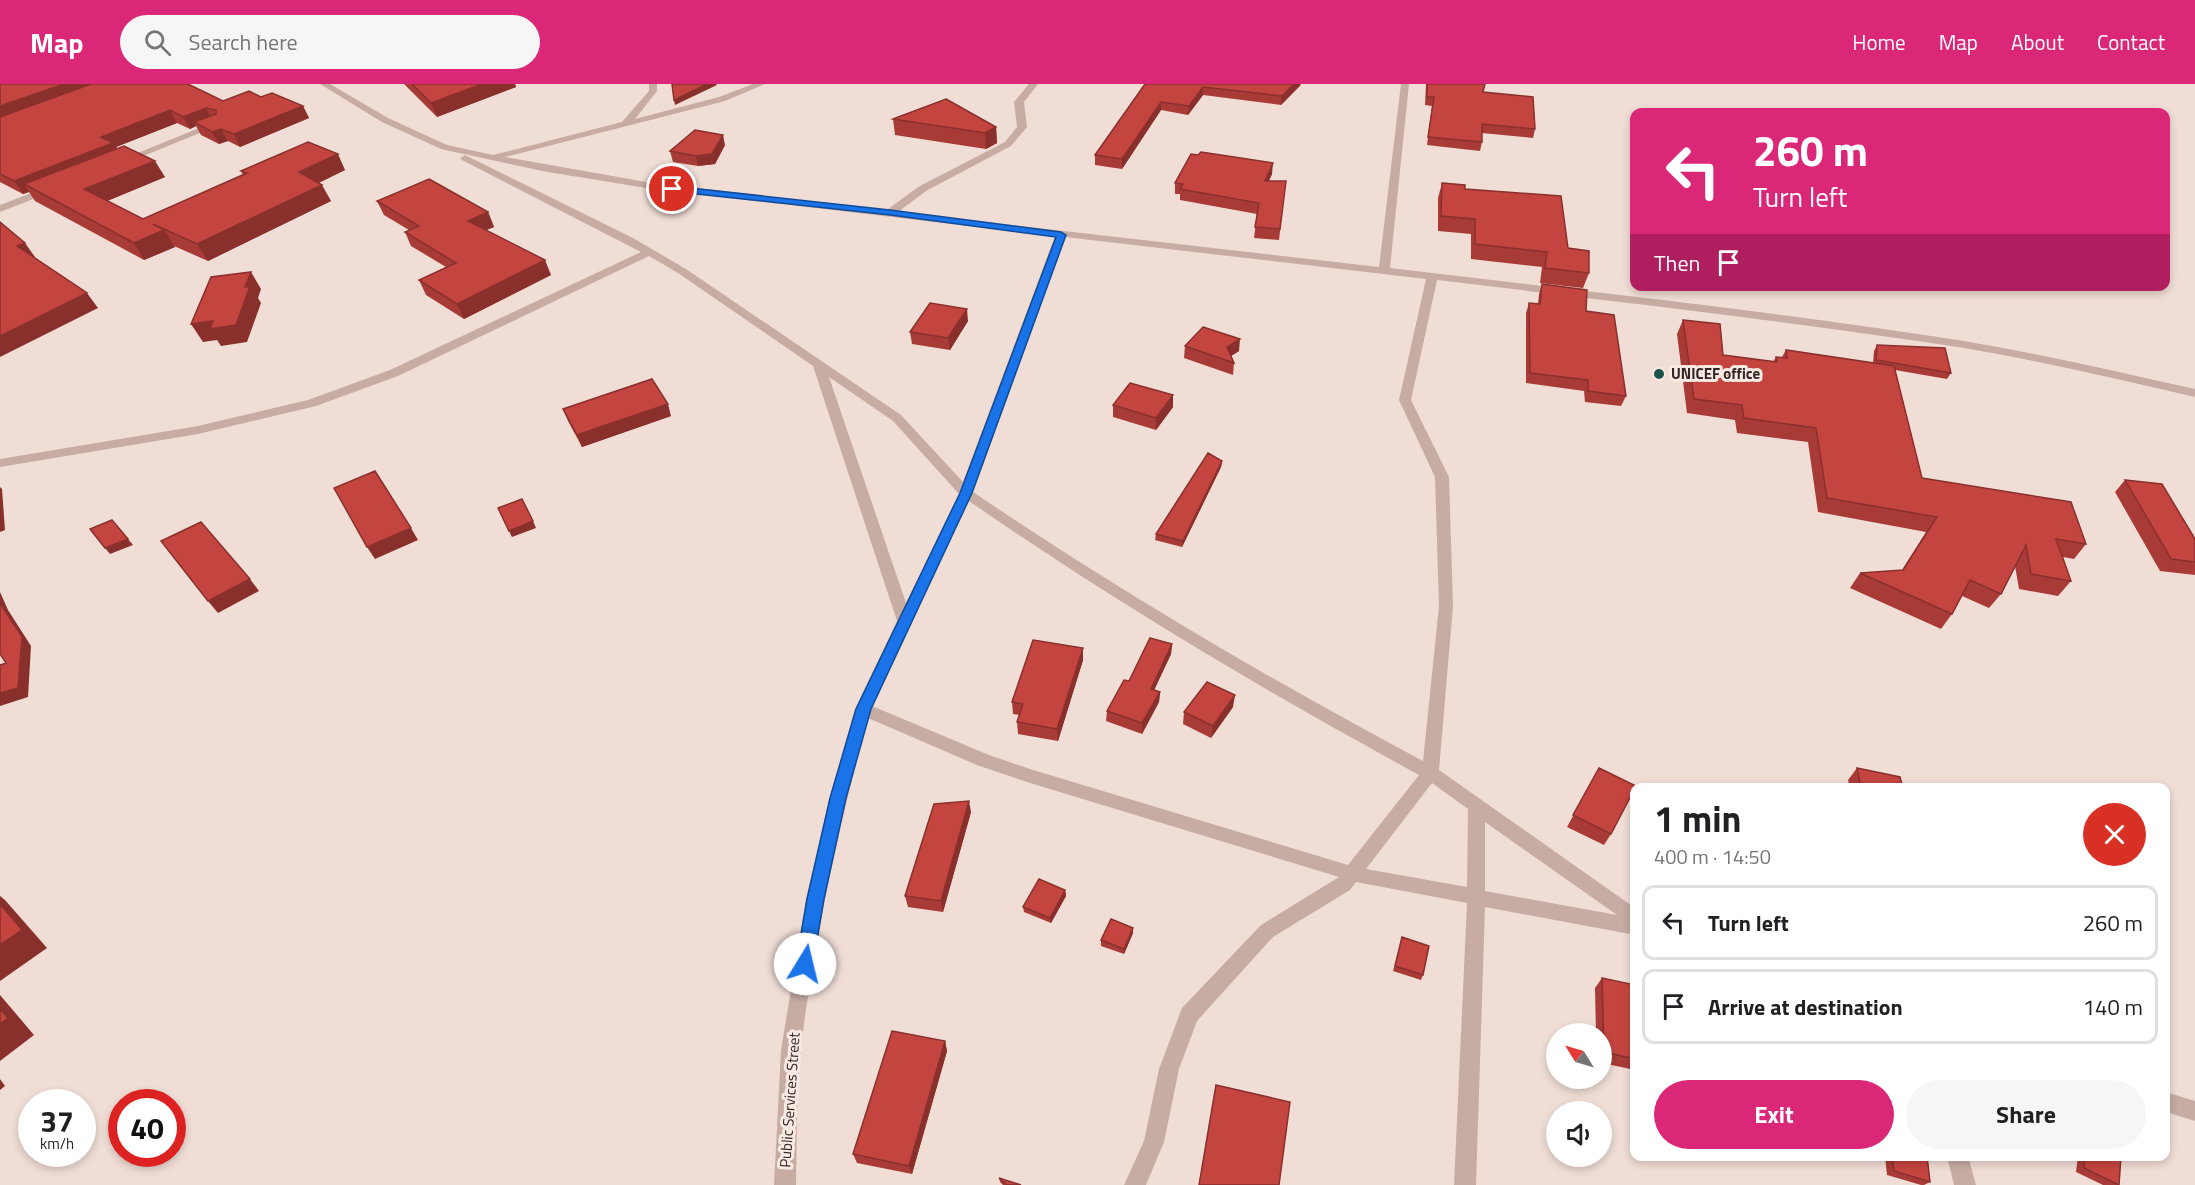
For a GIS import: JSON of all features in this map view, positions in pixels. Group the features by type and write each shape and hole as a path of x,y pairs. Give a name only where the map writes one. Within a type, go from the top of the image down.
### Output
{"street":[{"path":"324,84 385,120 444,147 649,252 690,277 897,418 966,493 1043,546 1300,703 1430,773 1630,914"},
{"path":"626,123 653,91 653,84"},
{"path":"493,158 722,99 761,84"},
{"path":"890,213 922,189 1008,144 1022,127 1019,102 1034,84"},
{"path":"1384,271 1404,113 1405,84"},
{"path":"117,163 217,124"},
{"path":"444,147 652,186 1716,310 1965,345 2070,364 2195,393"},
{"path":"0,209 61,185"},
{"name":"Public Services Street","path":"785,1185 794,1027 818,888 838,798 863,709 966,493 1061,235"},
{"path":"0,463 198,429 312,403 394,373 649,252"},
{"path":"1135,1185 1154,1142 1169,1069 1190,1015 1267,931 1344,884 1430,773 1446,606 1442,477 1405,400 1432,276"},
{"path":"818,363 905,622"},
{"path":"863,709 983,760 1030,776 1353,874 1476,899 1630,926"},
{"path":"1465,1185 1476,899 1477,805"},
{"path":"2170,1103 2195,1111"},
{"path":"1959,1161 1965,1185"}],"building":[{"path":"0,84 64,84 0,106"},
{"path":"91,84 188,84 223,101 249,91 261,97 272,93 303,106 234,134 221,129 212,132 194,122 216,114 216,110 206,108 183,117 170,110 101,137 113,143 14,181 0,174 0,117"},
{"path":"412,84 482,84 431,103"},
{"path":"672,84 707,84 674,100"},
{"path":"1145,84 1294,84 1282,96 1203,87 1189,106 1161,102 1122,159 1095,155"},
{"path":"1427,84 1485,84 1483,92 1533,97 1535,129 1482,124 1482,142 1428,137 1434,97 1427,97"},
{"path":"946,99 996,127 985,133 893,119"},
{"path":"695,130 723,135 712,154 696,156 670,151"},
{"path":"308,142 338,154 299,172 322,185 197,244 153,224 164,230 134,243 24,184 124,146 155,161 84,189 143,219 247,173 241,171"},
{"path":"1201,152 1273,163 1265,181 1286,181 1280,229 1255,227 1259,203 1180,189 1183,184 1175,183 1191,154 1198,155"},
{"path":"429,179 488,212 468,221 545,260 457,304 419,280 456,263 405,232 419,226 377,201"},
{"path":"1442,183 1465,185 1465,189 1561,196 1568,248 1589,251 1589,273 1545,268 1547,252 1475,244 1475,219 1441,216"},
{"path":"0,222 25,243 17,246 87,293 0,336"},
{"path":"251,272 245,287 250,286 236,325 210,329 213,321 191,324 211,277"},
{"path":"1542,284 1587,290 1586,311 1614,315 1626,396 1588,391 1588,380 1530,373 1529,303 1540,304"},
{"path":"930,303 967,309 948,338 910,332"},
{"path":"1683,320 1720,324 1723,355 1777,362 1776,357 1787,358 1786,350 1894,366 1922,478 2071,502 2086,544 2056,539 2071,581 2031,574 2026,545 2001,594 1970,580 1952,614 1860,573 1903,570 1937,517 1827,498 1816,428 1744,418 1742,405 1694,399"},
{"path":"1203,327 1240,339 1227,347 1234,363 1185,346"},
{"path":"1877,345 1945,348 1951,373 1876,360"},
{"path":"652,379 668,404 577,435 563,409"},
{"path":"1130,383 1173,395 1156,418 1113,405"},
{"path":"1208,453 1222,461 1183,541 1156,534"},
{"path":"375,471 411,528 367,547 334,488"},
{"path":"2125,480 2162,484 2195,539 2195,562 2171,559"},
{"path":"522,499 533,521 509,531 498,508"},
{"path":"112,520 128,539 105,548 90,529"},
{"path":"201,522 250,579 208,601 161,541"},
{"path":"0,603 22,637 18,688 0,693 0,665 6,663 0,654"},
{"path":"1150,638 1172,644 1151,689 1160,692 1142,723 1107,711 1124,680 1129,681"},
{"path":"1033,640 1083,648 1057,729 1017,722 1023,704 1012,702"},
{"path":"1207,682 1235,695 1213,726 1184,712"},
{"path":"1599,768 1630,783 1630,798 1611,834 1573,815"},
{"path":"1857,768 1900,777 1902,783 1860,783"},
{"path":"969,801 941,901 905,896 934,804"},
{"path":"1039,879 1065,890 1050,918 1023,907"},
{"path":"0,904 22,930 0,945"},
{"path":"1111,919 1133,928 1124,949 1101,940"},
{"path":"1402,937 1429,946 1423,975 1395,966"},
{"path":"1602,978 1630,984 1630,1058 1612,1054 1612,1023 1603,1023"},
{"path":"0,1009 8,1018 0,1024"},
{"path":"892,1031 945,1041 909,1166 853,1154"},
{"path":"1216,1085 1290,1102 1279,1185 1199,1185"},
{"path":"1893,1161 1928,1161 1930,1182 1894,1171"},
{"path":"2085,1161 2121,1161 2119,1185 2084,1168"},
{"path":"999,1178 1021,1185 1007,1185"}],"place":[{"name":"UNICEF office","path":"1659,374"}],"route":[{"path":"672,189 1061,235 966,493 863,709 838,798 815,899 805,964"}]}
